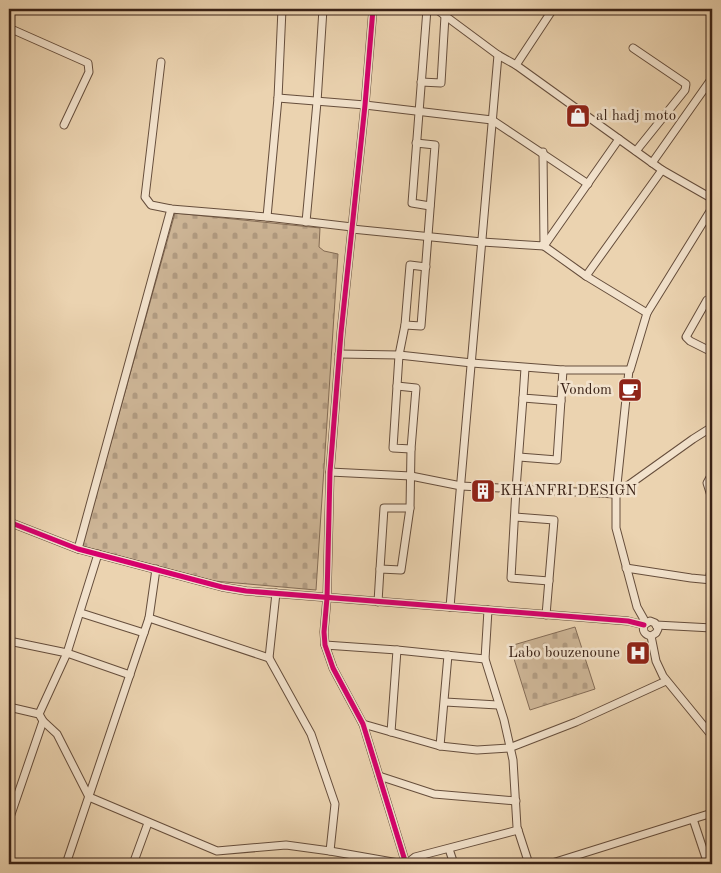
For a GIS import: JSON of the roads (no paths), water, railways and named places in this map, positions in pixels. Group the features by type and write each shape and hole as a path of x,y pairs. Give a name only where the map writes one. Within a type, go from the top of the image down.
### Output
{"street":[{"path":"267,217 278,98 282,9"},
{"path":"306,222 323,9"},
{"path":"373,9 339,354 330,472 327,598 324,632 325,646 333,668 362,724 405,864"},
{"path":"427,9 412,203 430,206"},
{"path":"436,9 662,170 712,197 709,204 712,209 647,313 630,370 616,494 616,528 637,607 645,624 644,632 651,636 656,661 666,681 712,736"},
{"path":"516,65 553,9"},
{"path":"421,82 441,83 446,16"},
{"path":"9,28 88,63 89,72 64,125"},
{"path":"633,48 686,84 685,90 636,151"},
{"path":"450,607 498,55"},
{"path":"161,62 145,197 151,205 171,209 267,217 428,237 544,246 586,276 647,313"},
{"path":"652,163 712,78"},
{"path":"278,98 365,105 492,120 543,152 588,184"},
{"path":"544,246 620,139"},
{"path":"405,325 421,326 435,145 416,143"},
{"path":"543,152 544,246"},
{"path":"586,276 662,170"},
{"path":"78,549 171,209"},
{"path":"411,449 392,448 399,354 405,325 410,265 426,266"},
{"path":"708,300 686,337 712,352"},
{"path":"339,354 399,354 525,368 630,370"},
{"path":"525,368 511,578 549,581"},
{"path":"519,457 557,460 562,370"},
{"path":"380,569 401,570 410,508 411,449 416,388 398,386"},
{"path":"523,398 560,400"},
{"path":"330,472 411,476 461,486 616,494 712,427"},
{"path":"712,474 707,483 712,499"},
{"path":"378,602 384,508 410,508"},
{"path":"515,517 554,520 546,614"},
{"path":"9,522 78,549 222,587 276,594 712,628"},
{"path":"9,820 41,718 67,653 98,554"},
{"path":"626,568 711,580 712,565"},
{"path":"66,864 149,618 156,569"},
{"path":"276,594 269,658 311,734 335,804 330,851"},
{"path":"488,610 485,659 504,720 513,760 518,830 529,864"},
{"path":"80,613 144,633"},
{"path":"149,618 269,658"},
{"path":"651,636 657,631 656,625"},
{"path":"9,642 67,653 130,675"},
{"path":"325,646 397,650 485,659"},
{"path":"391,732 397,650"},
{"path":"440,746 448,655"},
{"path":"362,724 440,746 477,750 509,748 576,722 666,681"},
{"path":"445,702 498,705"},
{"path":"9,707 41,718 57,734 89,797 217,852 286,845 405,864 415,856 449,849 518,830"},
{"path":"379,776 434,794 516,801"},
{"path":"549,864 712,813"},
{"path":"693,819 710,864"},
{"path":"133,864 148,823"},
{"path":"449,849 454,864"}],"place":[{"name":"al hadj moto","path":"578,116"},
{"name":"Vondom","path":"630,390"},
{"name":"KHANFRI DESIGN","path":"483,491"},
{"name":"Labo bouzenoune","path":"638,653"}]}
